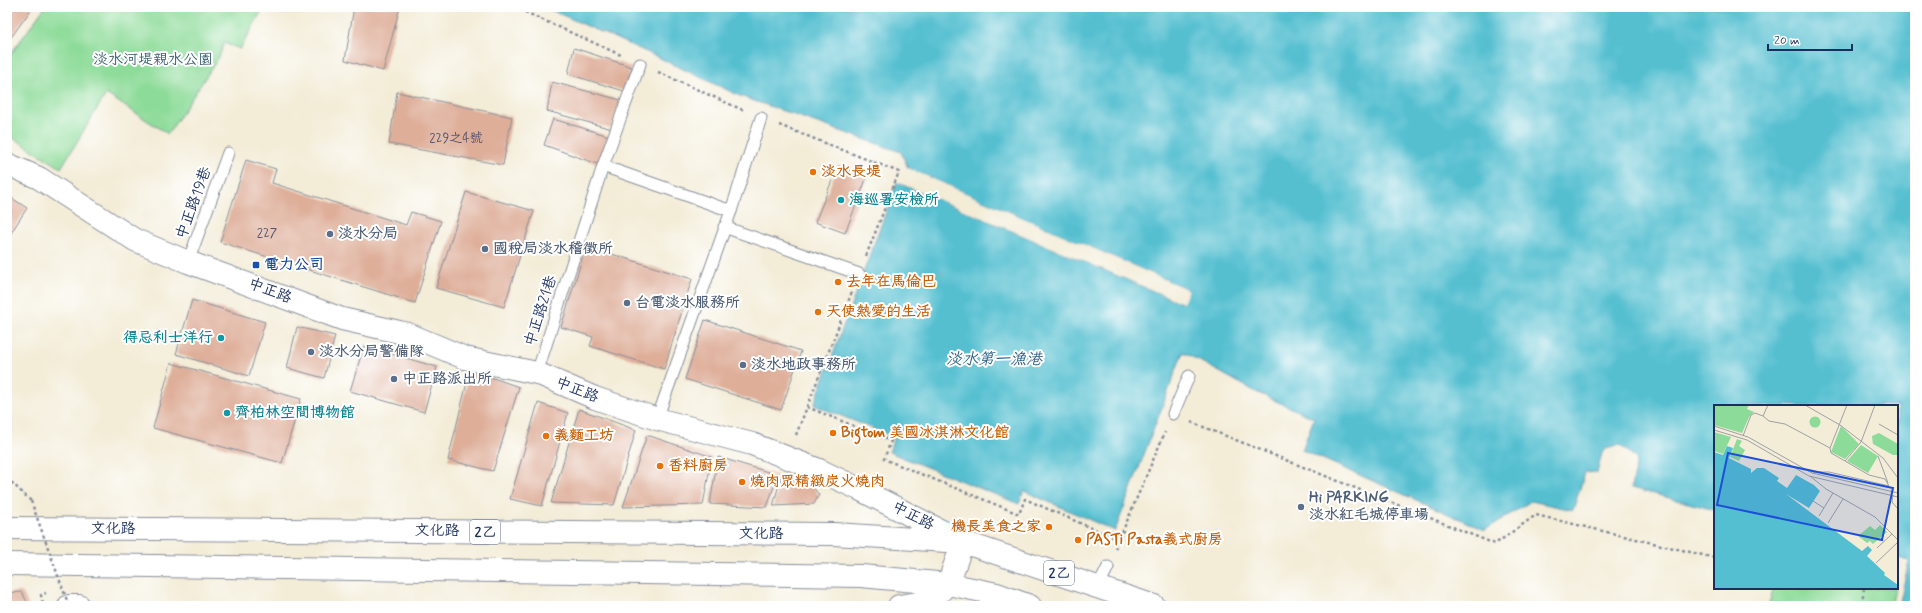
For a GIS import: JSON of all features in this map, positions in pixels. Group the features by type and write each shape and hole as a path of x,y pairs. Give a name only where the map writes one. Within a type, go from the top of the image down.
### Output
{"main road":[{"name":"中正路","path":"7,164 39,178 134,240 188,262 342,318 408,334 465,358 537,373 595,398 657,419 752,444 813,468 859,489 963,542 1154,606"},
{"name":"文化路","path":"7,528 834,534 963,542"},
{"path":"899,606 930,600 948,584 963,542"},
{"path":"7,564 861,576 948,584 998,594 1030,606"},
{"path":"69,606 79,606"}],"lane":[{"name":"中正路21巷","path":"537,373 603,166 640,64"},
{"path":"657,419 724,227 731,211 761,118"},
{"name":"中正路19巷","path":"188,262 228,153"},
{"path":"603,166 731,211"},
{"path":"724,227 859,274"},
{"path":"1172,414 1188,376"},
{"path":"1098,588 1108,567"}],"path":[{"path":"807,408 891,441 884,460 1019,514 1025,499 1119,540"},
{"path":"1108,567 1172,414 1495,544 1536,515 1714,558"},
{"path":"7,478 31,501 69,606"},
{"path":"1864,589 1862,605 1884,606"}],"green space":[{"name":"淡水河堤親水公園","path":"45,7 264,7 240,49 224,43 219,57 168,134 106,94 61,168 7,134 7,59"},
{"path":"1774,589 1895,589 1891,606 1768,606"}],"water":[{"name":"淡水第一漁港","path":"544,7 1915,7 1915,606 1899,606 1909,561 1898,558 1898,405 1714,405 1714,510 1631,488 1637,459 1620,445 1603,450 1597,472 1585,473 1573,510 1531,501 1485,530 1302,450 1314,418 1258,393 1183,352 1115,531 1024,491 1019,504 889,452 894,437 814,405 897,182 1182,303 1189,290 908,168 901,152 740,96 651,54"}],"pier":[{"path":"908,168 1189,290 1183,303 897,182 898,181 1182,300 1187,291 907,170"}],"building":[{"path":"7,7 33,7 7,43"},
{"path":"354,7 400,7 383,71 345,60"},
{"path":"574,48 632,67 624,91 568,74"},
{"path":"552,82 621,100 612,129 547,111"},
{"path":"397,92 512,117 503,165 389,144"},
{"path":"553,119 609,136 600,165 544,145"},
{"name":"淡水分局","path":"246,160 276,169 272,183 406,225 411,212 441,221 415,303 220,242"},
{"name":"海巡署安檢所","path":"838,166 867,177 845,233 815,222"},
{"name":"國稅局淡水稽徵所","path":"466,192 534,211 504,307 436,288"},
{"path":"7,195 27,208 7,239"},
{"name":"台電淡水服務所","path":"586,246 692,279 664,369 590,346 593,337 561,327"},
{"name":"得忌利士洋行","path":"192,300 265,322 249,376 176,354"},
{"name":"淡水地政事務所","path":"705,320 801,351 781,410 685,379"},
{"name":"淡水分局警備隊","path":"297,327 335,336 324,378 287,368"},
{"name":"中正路派出所","path":"364,346 437,367 424,412 350,391"},
{"name":"齊柏林空間博物館","path":"171,363 301,399 282,463 153,428"},
{"path":"470,370 519,387 493,471 448,460"},
{"path":"538,403 568,413 542,506 510,499"},
{"path":"579,409 636,430 614,505 551,503"},
{"path":"647,435 712,457 703,505 623,507"},
{"path":"718,457 778,475 767,507 710,504"},
{"path":"781,477 799,480 812,486 819,495 814,504 773,506"},
{"path":"22,592 29,606 7,606 7,593"}],"place":[{"name":"淡水長堤","path":"813,172"},
{"name":"海巡署安檢所","path":"841,200"},
{"name":"淡水分局","path":"330,234"},
{"name":"國稅局淡水稽徵所","path":"485,249"},
{"name":"電力公司","path":"256,265"},
{"name":"去年在馬倫巴","path":"838,282"},
{"name":"台電淡水服務所","path":"627,303"},
{"name":"天使熱愛的生活","path":"818,312"},
{"name":"得忌利士洋行","path":"221,338"},
{"name":"淡水分局警備隊","path":"311,352"},
{"name":"淡水地政事務所","path":"743,365"},
{"name":"中正路派出所","path":"394,379"},
{"name":"齊柏林空間博物館","path":"227,413"},
{"name":"Bigtom 美國冰淇淋文化館","path":"833,433"},
{"name":"義麵工坊","path":"546,436"},
{"name":"香料廚房","path":"660,466"},
{"name":"燒肉眾精緻炭火燒肉","path":"742,482"},
{"name":"Hi PARKING 淡水紅毛城停車場","path":"1301,507"},
{"name":"機長美食之家","path":"1049,527"},
{"name":"PASTi Pasta義式廚房","path":"1078,540"}]}
